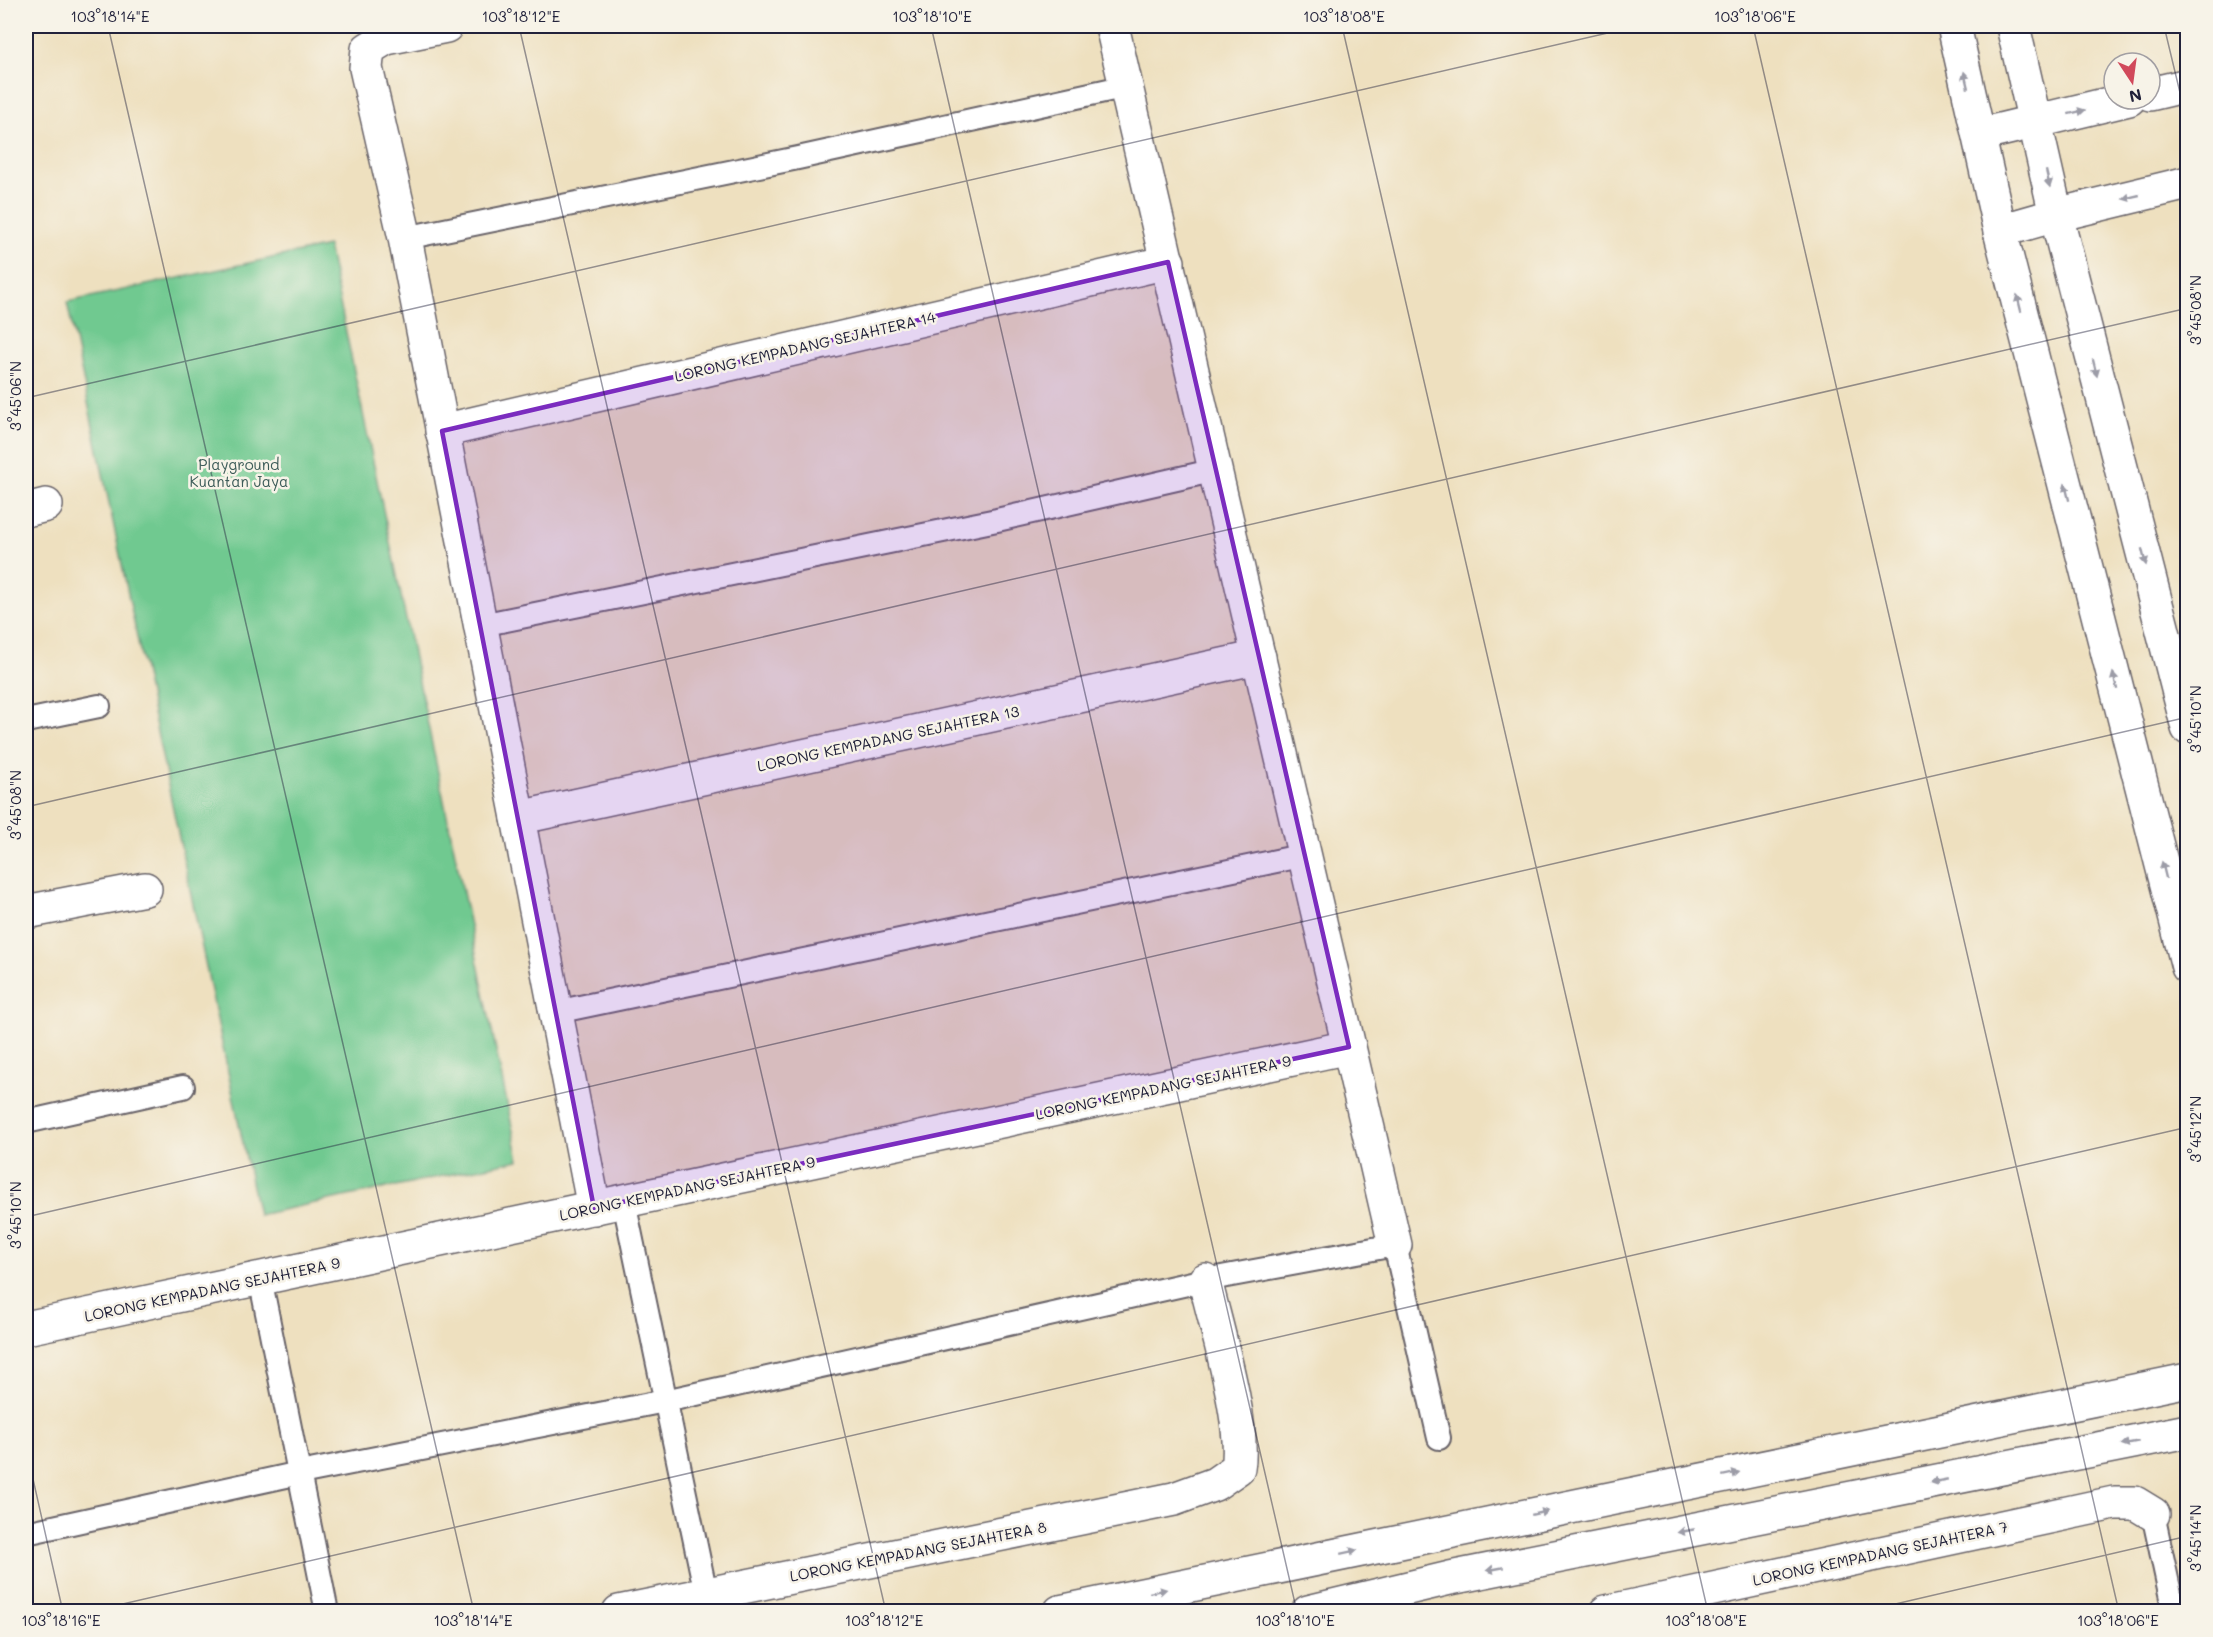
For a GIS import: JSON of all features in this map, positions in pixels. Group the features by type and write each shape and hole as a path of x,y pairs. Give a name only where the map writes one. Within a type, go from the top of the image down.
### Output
{"street":[{"path":"446,26 386,38 368,49 366,68 405,238 556,1012 609,1205"},
{"path":"1112,26 1395,1245"},
{"path":"1954,26 2000,231 2181,909 2187,967"},
{"path":"2013,26 2056,214 2187,728"},
{"path":"2162,91 2187,85"},
{"path":"1979,135 2102,106"},
{"path":"2000,231 2056,214 2187,183"},
{"name":"LORONG KEMPADANG SEJAHTERA 14","path":"442,431 1168,262"},
{"name":"LORONG KEMPADANG SEJAHTERA 13","path":"518,818 1259,657"},
{"path":"26,912 145,889"},
{"name":"LORONG KEMPADANG SEJAHTERA 9","path":"26,1328 1349,1047"},
{"name":"LORONG KEMPADANG SEJAHTERA 8","path":"619,1611 1174,1499 1215,1485 1238,1468 1241,1453 1233,1404 1205,1281"},
{"path":"1060,1611 2187,1380"},
{"path":"1308,1611 1450,1578 2187,1431"},
{"name":"LORONG KEMPADANG SEJAHTERA 7","path":"1606,1611 2114,1503 2135,1503 2153,1514"}],"lane":[{"path":"405,238 798,158 1127,86"},
{"path":"481,625 997,520 1216,470"},
{"path":"26,722 99,706"},
{"path":"556,1012 1305,855"},
{"path":"26,1122 183,1087"},
{"path":"609,1205 665,1401 706,1594"},
{"path":"26,1533 300,1473 665,1401 1205,1281 1395,1245 1439,1438"},
{"path":"260,1278 327,1611"},
{"path":"2153,1514 2174,1611"}],"highlighted area":[{"path":"1168,262 1349,1047 594,1208 442,431"}],"green space":[{"name":"Playground Kuantan Jaya","path":"328,246 519,1160 258,1215 67,302"}]}
